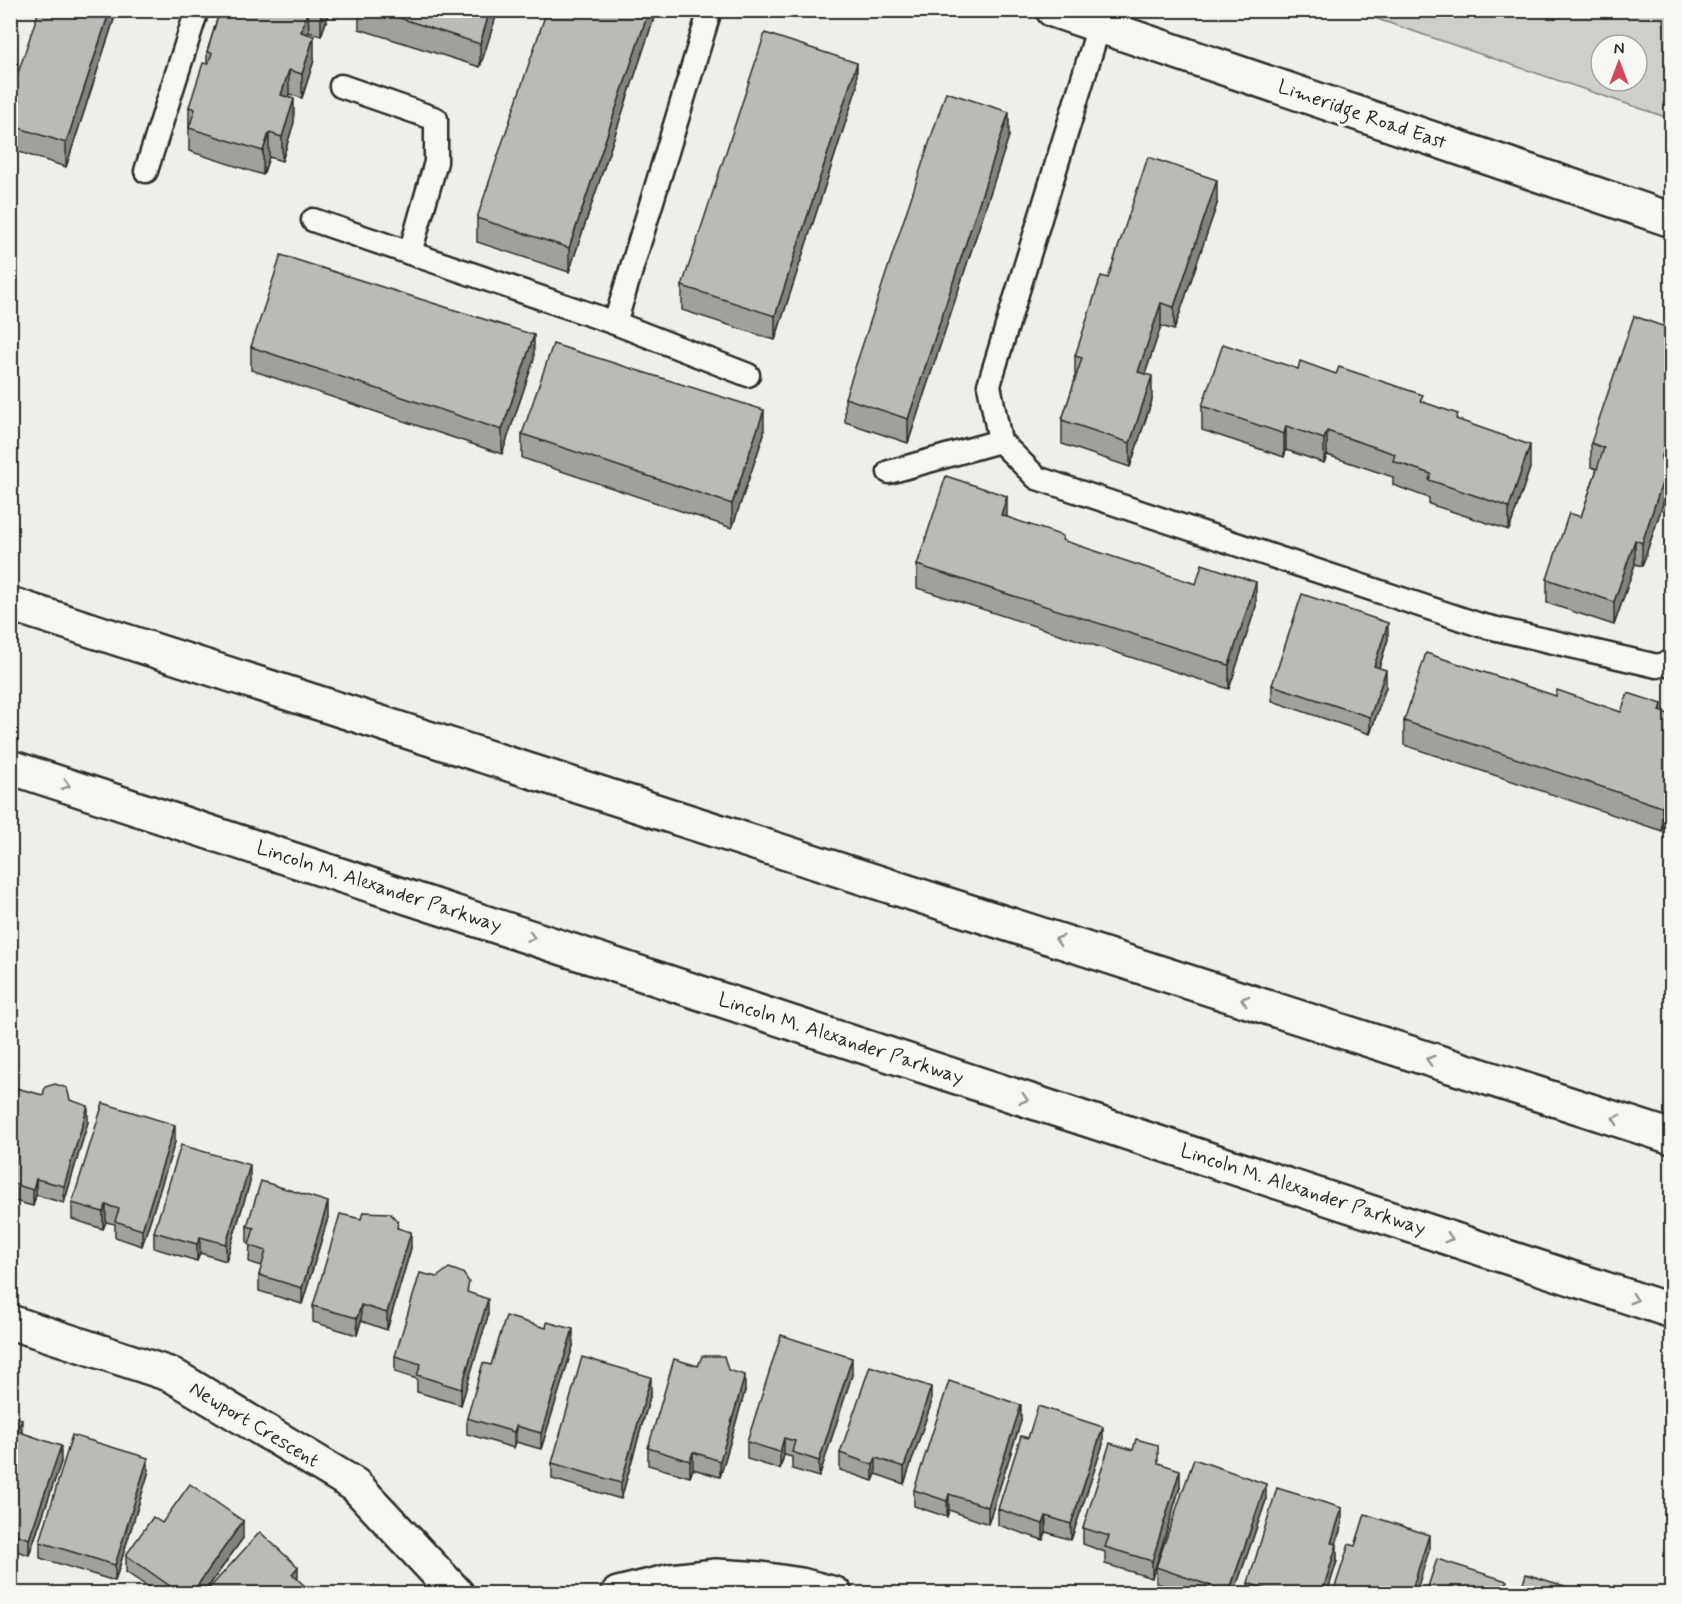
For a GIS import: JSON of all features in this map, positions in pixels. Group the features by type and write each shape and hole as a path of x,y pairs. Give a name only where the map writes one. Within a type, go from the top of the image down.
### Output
{"main road":[{"name":"Limeridge Road East","path":"1053,10 1671,220"},
{"path":"10,604 1671,1137"},
{"name":"Lincoln M. Alexander Parkway","path":"10,767 1671,1311"},
{"name":"Newport Crescent","path":"10,1322 172,1375 355,1485 457,1593"},
{"path":"618,1593 671,1581 716,1576 761,1579 835,1593"}],"lane":[{"path":"146,171 197,10"},
{"path":"615,323 710,10"},
{"path":"1100,26 989,385 1000,441 1037,478 1480,625 1657,666 1671,663"},
{"path":"341,86 436,119 436,162 410,253"},
{"path":"313,220 615,323 748,375"},
{"path":"890,472 1000,441"}],"shaded area":[{"path":"1354,11 1671,11 1671,119 1595,93 1649,93 1649,33 1589,33 1589,91"}],"building":[{"path":"39,10 110,10 66,143 10,125 10,97"},
{"path":"220,10 308,10 301,32 314,36 302,74 289,70 281,95 294,99 282,137 269,133 263,151 189,128 195,109 189,107 203,63 208,64 212,53 207,52"},
{"path":"375,10 490,10 480,44"},
{"path":"547,10 649,10 569,248 477,218"},
{"path":"765,33 857,63 775,316 682,286"},
{"path":"946,92 1009,112 908,419 845,398"},
{"path":"1148,157 1217,180 1174,307 1161,303 1138,372 1152,376 1130,443 1062,420 1082,358 1075,356 1101,276 1108,278"},
{"path":"281,255 534,335 502,430 251,347"},
{"path":"1634,316 1671,329 1671,427 1661,459 1669,462 1642,543 1635,540 1614,602 1547,579 1569,513 1581,517 1604,448 1591,443"},
{"path":"553,344 764,410 732,504 522,434"},
{"path":"1223,344 1298,369 1300,361 1336,374 1339,367 1423,395 1420,401 1458,414 1456,419 1530,445 1509,507 1429,480 1431,474 1393,461 1395,454 1327,431 1324,439 1286,426 1284,434 1202,406"},
{"path":"946,476 1007,496 1001,515 1063,536 1062,540 1196,584 1202,564 1256,582 1229,665 917,565"},
{"path":"1302,594 1388,623 1374,666 1386,670 1370,717 1272,685"},
{"path":"1426,653 1556,696 1557,690 1621,712 1628,693 1662,704 1660,711 1671,715 1671,778 1662,807 1404,721"},
{"path":"55,1084 67,1088 70,1100 88,1106 64,1186 36,1179 33,1190 10,1183 10,1107 16,1088 43,1095 45,1087"},
{"path":"103,1103 175,1125 142,1230 115,1221 119,1209 106,1205 103,1212 72,1203"},
{"path":"181,1145 250,1165 226,1244 200,1237 197,1244 154,1232"},
{"path":"261,1181 328,1202 302,1288 259,1275 266,1251 249,1245 254,1228 247,1226"},
{"path":"363,1212 390,1213 398,1222 397,1228 411,1232 387,1313 361,1305 357,1318 313,1306 340,1214 361,1219"},
{"path":"449,1268 463,1273 469,1282 467,1292 488,1299 461,1389 417,1375 421,1364 395,1356 420,1273 437,1277"},
{"path":"506,1316 546,1328 547,1322 573,1329 541,1433 516,1426 514,1432 467,1418 483,1363 491,1365"},
{"path":"781,1335 852,1358 819,1461 792,1452 795,1441 784,1438 780,1452 747,1442"},
{"path":"702,1356 724,1356 728,1370 745,1375 720,1461 693,1452 690,1461 648,1448 674,1359 698,1366"},
{"path":"582,1357 651,1377 621,1483 552,1463"},
{"path":"870,1366 931,1387 904,1467 876,1458 873,1465 840,1453"},
{"path":"949,1381 1021,1405 988,1507 949,1494 947,1501 914,1490"},
{"path":"1038,1406 1103,1427 1071,1524 1046,1516 1043,1524 998,1509 1021,1436 1028,1438"},
{"path":"10,1415 22,1419 17,1431 61,1446 29,1539 10,1532"},
{"path":"72,1435 148,1458 115,1565 40,1542"},
{"path":"1136,1439 1158,1445 1158,1463 1180,1470 1152,1561 1105,1547 1109,1536 1083,1528 1110,1443 1133,1450"},
{"path":"1194,1459 1266,1484 1229,1592 1156,1567"},
{"path":"190,1484 243,1521 192,1593 180,1593 126,1555 153,1517 162,1523"},
{"path":"1277,1488 1342,1508 1331,1543 1337,1544 1322,1593 1271,1593 1272,1591 1248,1583"},
{"path":"1365,1514 1429,1535 1411,1593 1333,1593 1349,1544 1355,1546"},
{"path":"260,1532 298,1567 292,1574 309,1590 306,1593 205,1593"},
{"path":"1437,1559 1507,1581 1503,1593 1426,1593"},
{"path":"1526,1574 1587,1593 1520,1593"}]}
